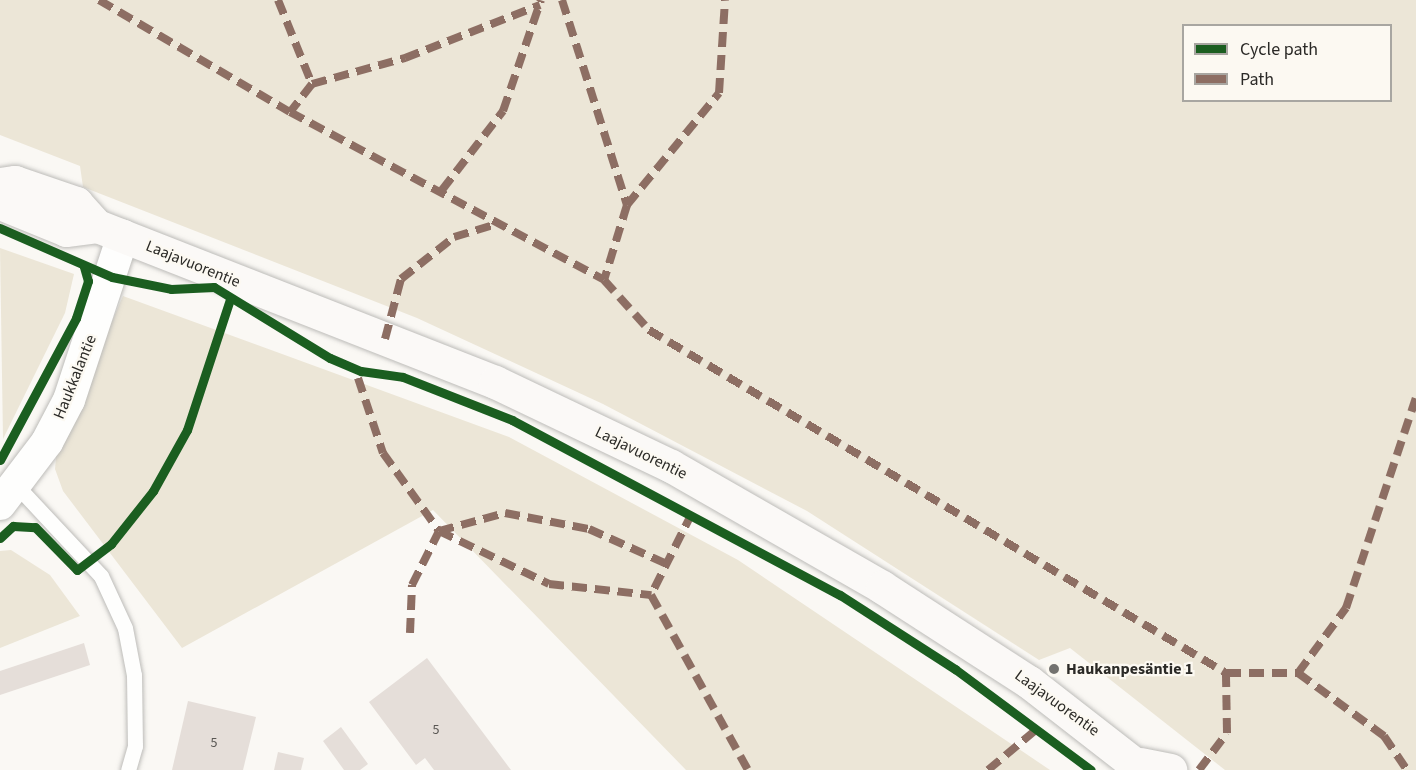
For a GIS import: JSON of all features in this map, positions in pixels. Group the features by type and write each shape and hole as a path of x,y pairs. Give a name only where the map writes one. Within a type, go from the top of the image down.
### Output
{"street":[{"name":"Laajavuorentie","path":"0,184 15,182 76,203 110,231 495,382 671,466 882,587 1029,682 1151,768"},
{"name":"Laajavuorentie","path":"0,203 66,230 110,231"},
{"name":"Haukkalantie","path":"8,495 69,400 110,231"}],"lane":[{"path":"8,495 101,576 125,628 134,725 128,770"}],"shaded area":[{"path":"0,0 1416,0 1416,770 1225,770 1070,648 1039,660 807,511 603,404 417,318 83,187 80,166 0,135"},
{"path":"0,248 74,274 65,313 3,439"},
{"path":"123,296 509,437 738,560 1050,770 686,770 433,510 182,648 63,491 55,469 57,448"},
{"path":"11,550 50,575 80,616 0,648 0,551"}],"building":[{"path":"84,643 90,665 0,695 0,671"},
{"path":"427,658 511,770 434,770 425,758 416,765 369,702"},
{"path":"188,701 256,717 243,770 172,770"},
{"path":"341,727 368,764 360,770 344,770 323,741"},
{"path":"278,752 304,758 301,770 274,770"}],"marked path":[{"path":"99,0 290,112 604,280 649,330 1226,673 1298,673 1384,736 1407,770"},
{"path":"278,0 312,84 290,112"},
{"path":"442,190 503,111 541,0"},
{"path":"562,0 627,205 604,280"},
{"path":"627,205 719,93 725,0"},
{"path":"312,84 405,58 540,5"},
{"path":"385,339 401,279 454,237 500,223"},
{"path":"358,378 383,453 439,531 549,584 651,595"},
{"path":"1298,673 1346,608 1416,398"},
{"path":"410,633 412,585 439,531 505,513 589,529 667,564"},
{"path":"692,513 651,595 748,770"},
{"path":"1199,770 1227,733 1226,673"},
{"path":"988,770 1038,728"}],"cycle path":[{"path":"0,228 112,277 171,289 214,287 330,358 361,371 403,377 512,420 840,595 955,669 1091,770"},
{"path":"0,460 76,318 88,281 84,267"},
{"path":"0,538 13,526 35,527 77,570 111,544 153,491 187,430 230,299"}],"place":[{"name":"Haukanpesäntie 1","path":"1054,669"}]}
